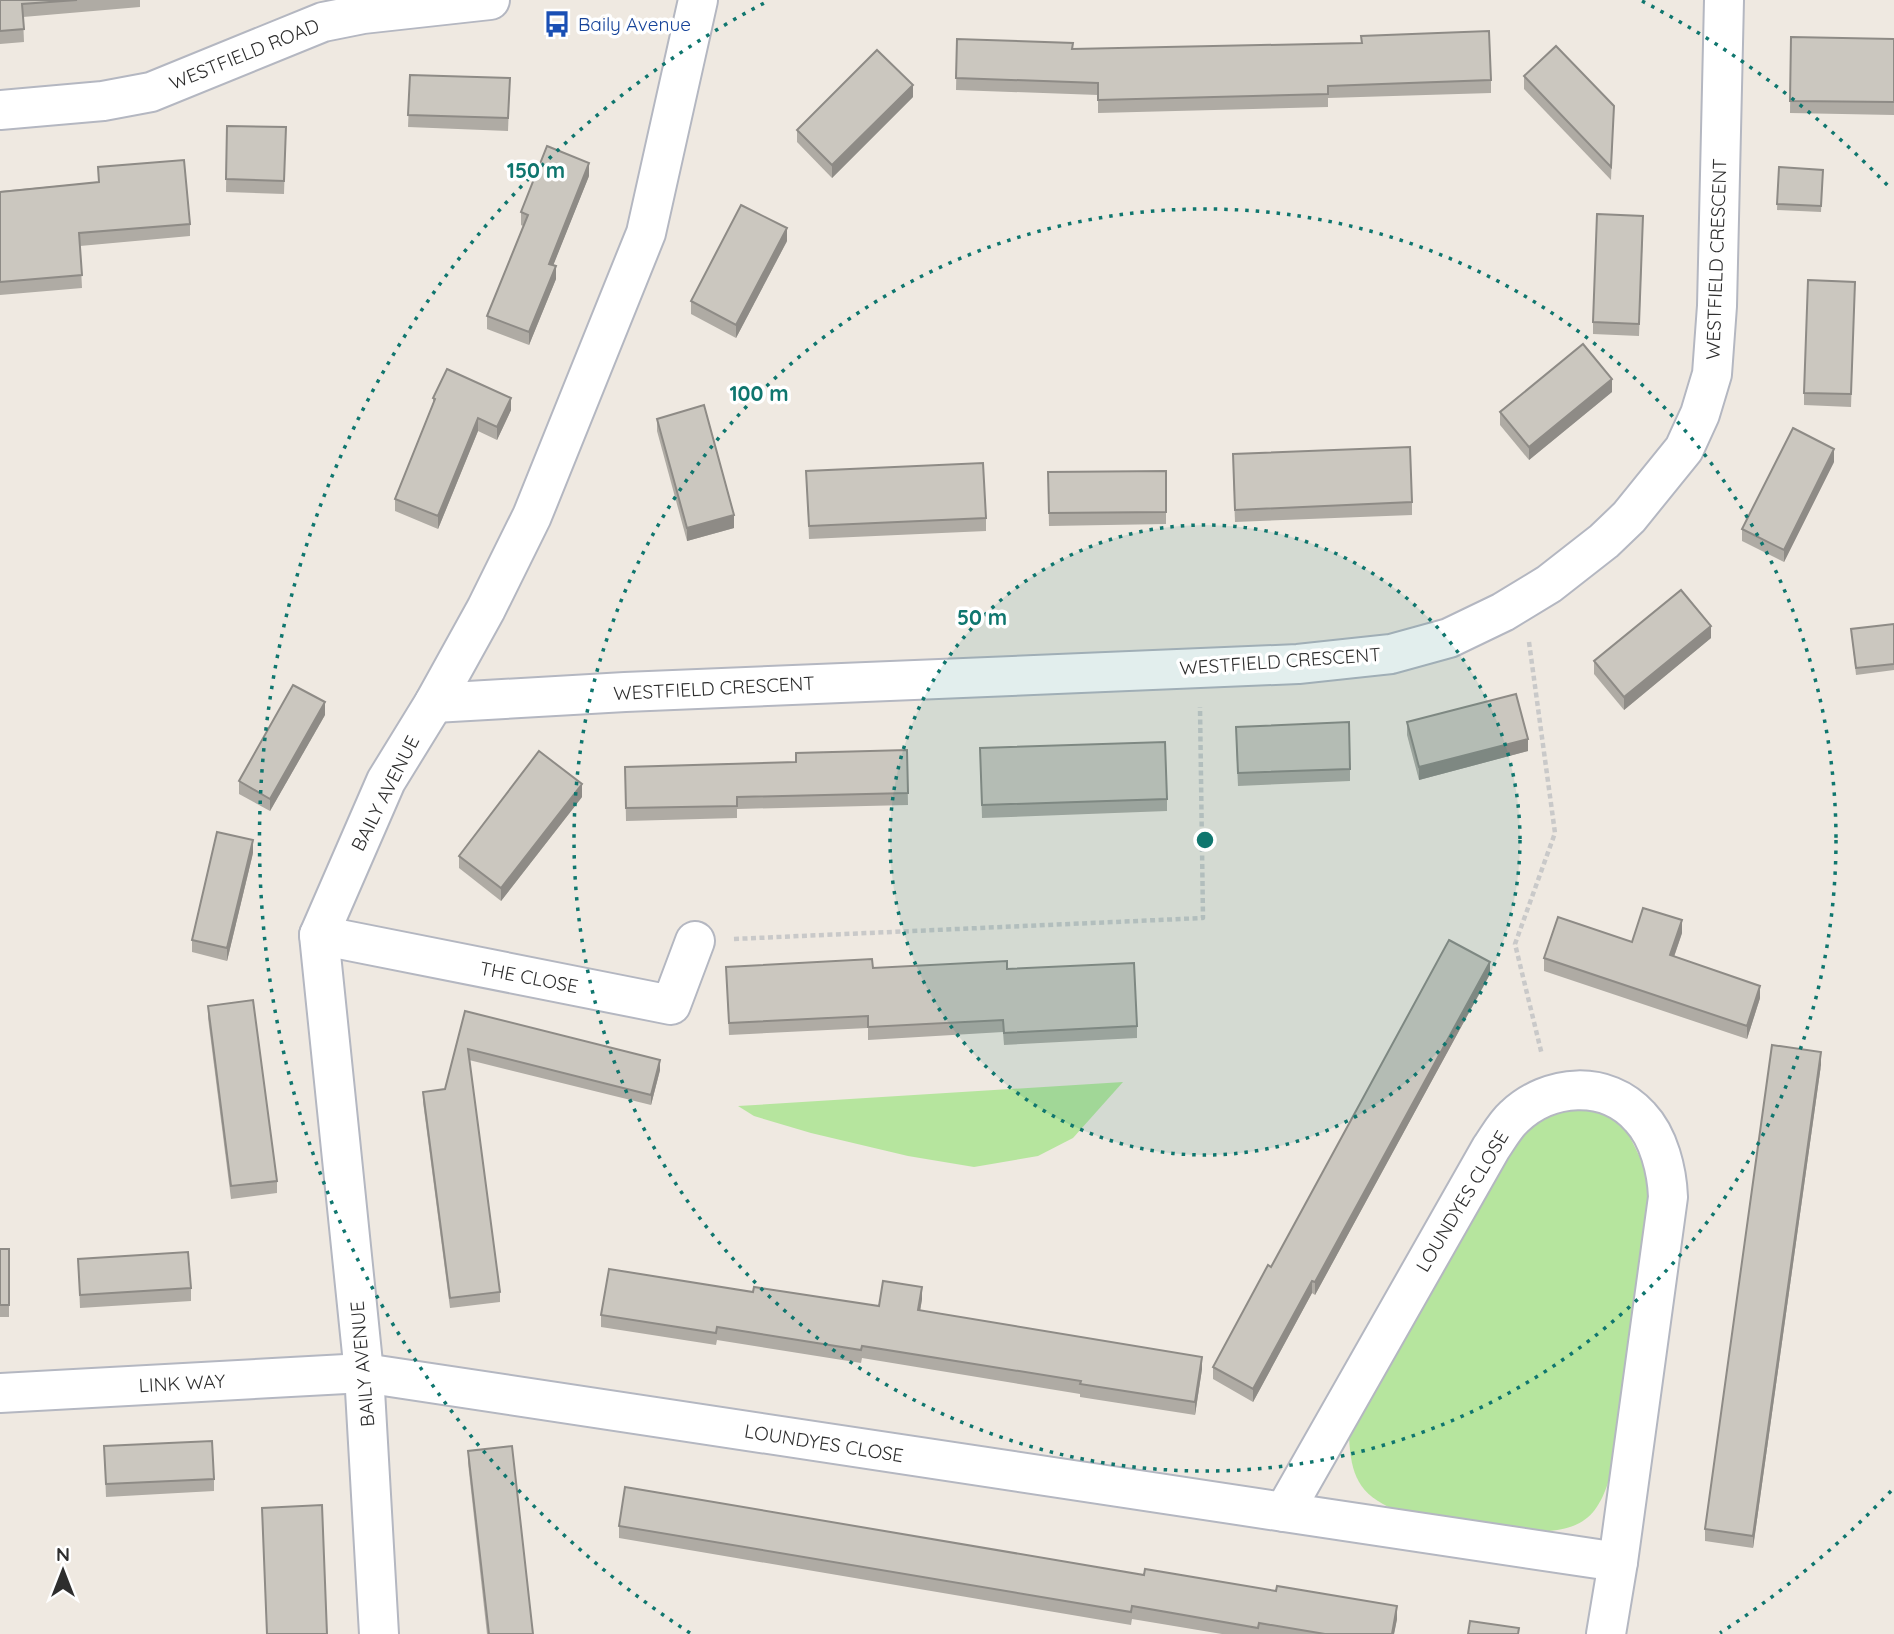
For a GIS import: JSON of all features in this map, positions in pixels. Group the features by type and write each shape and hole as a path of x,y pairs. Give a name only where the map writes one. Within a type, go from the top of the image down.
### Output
{"street":[{"name":"WESTFIELD ROAD","path":"0,110 103,101 152,92 323,22 363,14 489,0"},
{"name":"BAILY AVENUE","path":"379,1634 364,1373 319,935 386,781 434,703 486,609 532,516 646,233 698,0"},
{"name":"WESTFIELD CRESCENT","path":"434,703 625,692 1298,664 1391,654 1449,638 1523,600 1578,564 1629,517 1684,449 1700,414 1712,374 1717,306 1724,0"},
{"name":"THE CLOSE","path":"319,935 671,1005 695,941"},
{"name":"LOUNDYES CLOSE","path":"1284,1512 1491,1147 1513,1117 1540,1099 1552,1095 1586,1089 1606,1094 1625,1104 1640,1117 1648,1129 1667,1174 1668,1197 1606,1634"},
{"name":"LOUNDYES CLOSE","path":"364,1373 1618,1562"},
{"name":"LINK WAY","path":"0,1393 364,1373"}],"path":[{"path":"1523,600 1555,832 1515,944 1552,1095"},
{"path":"695,941 1203,918 1200,668"}],"green space":[{"path":"1123,1082 1073,1138 1038,1156 974,1167 908,1156 811,1133 754,1116 738,1106"},
{"path":"1578,1107 1615,1117 1627,1131 1649,1176 1649,1198 1609,1480 1605,1492 1594,1510 1580,1523 1549,1531 1395,1510 1382,1504 1359,1482 1352,1462 1349,1437 1509,1147 1541,1116"}],"building":[{"path":"0,0 77,0 22,4 24,29 0,31"},
{"path":"1489,31 1491,80 1328,86 1328,94 1098,100 1098,83 956,78 957,39 1073,43 1072,49 1362,43 1361,36"},
{"path":"1791,37 1894,39 1894,102 1790,101"},
{"path":"1556,46 1614,106 1611,167 1524,76"},
{"path":"877,50 913,85 832,165 797,130"},
{"path":"410,75 510,78 508,118 408,115"},
{"path":"227,126 286,127 284,181 226,179"},
{"path":"547,146 589,163 549,264 556,266 529,332 487,316 528,215 521,212"},
{"path":"184,160 190,224 79,233 82,275 0,282 0,192 99,182 98,167"},
{"path":"1779,167 1823,170 1821,206 1777,204"},
{"path":"741,205 787,228 736,325 691,301"},
{"path":"1597,214 1643,216 1639,324 1593,322"},
{"path":"1808,280 1855,282 1851,394 1804,393"},
{"path":"1583,344 1612,379 1529,447 1500,412"},
{"path":"447,369 511,398 497,427 478,418 438,516 395,499 435,399 433,398"},
{"path":"704,405 734,515 687,528 657,419"},
{"path":"1793,428 1834,449 1784,550 1742,529"},
{"path":"1410,447 1412,502 1235,510 1233,454"},
{"path":"983,463 986,518 809,526 806,471"},
{"path":"1166,471 1166,512 1049,513 1048,472"},
{"path":"1681,590 1711,626 1624,697 1594,661"},
{"path":"1894,624 1894,664 1856,668 1851,629"},
{"path":"293,685 325,702 270,799 239,781"},
{"path":"1516,694 1528,739 1419,767 1407,722"},
{"path":"1349,722 1350,769 1238,773 1236,727"},
{"path":"1165,742 1167,799 982,805 980,748"},
{"path":"907,750 908,793 737,797 737,806 626,808 625,767 796,762 796,753"},
{"path":"539,751 582,784 501,888 459,856"},
{"path":"217,832 253,840 227,948 192,940"},
{"path":"1643,908 1682,920 1670,955 1760,986 1747,1026 1544,958 1558,917 1632,942"},
{"path":"1449,940 1490,962 1315,1282 1312,1281 1253,1389 1213,1367 1268,1265 1271,1267"},
{"path":"872,959 873,968 1007,961 1007,969 1134,963 1137,1026 1004,1033 1003,1020 868,1027 868,1016 729,1023 726,967"},
{"path":"253,1000 277,1181 231,1186 208,1006"},
{"path":"465,1011 660,1060 651,1095 468,1049 500,1292 450,1298 423,1092 445,1089"},
{"path":"1772,1045 1821,1052 1753,1536 1705,1529"},
{"path":"0,1249 9,1249 9,1305 0,1305"},
{"path":"188,1252 191,1288 80,1295 78,1259"},
{"path":"609,1269 753,1292 754,1287 879,1306 883,1281 922,1287 918,1310 1202,1357 1195,1402 862,1346 861,1350 717,1327 716,1333 601,1315"},
{"path":"212,1441 214,1479 106,1484 104,1446"},
{"path":"512,1446 533,1634 489,1634 468,1451"},
{"path":"625,1487 1144,1575 1145,1569 1276,1591 1277,1586 1397,1606 1392,1634 1325,1634 1259,1623 1258,1628 1132,1606 1131,1612 619,1526"},
{"path":"322,1505 327,1634 267,1634 262,1508"},
{"path":"1470,1621 1519,1628 1518,1634 1468,1634"}],"place":[{"name":"Baily Avenue","path":"557,24"}]}
